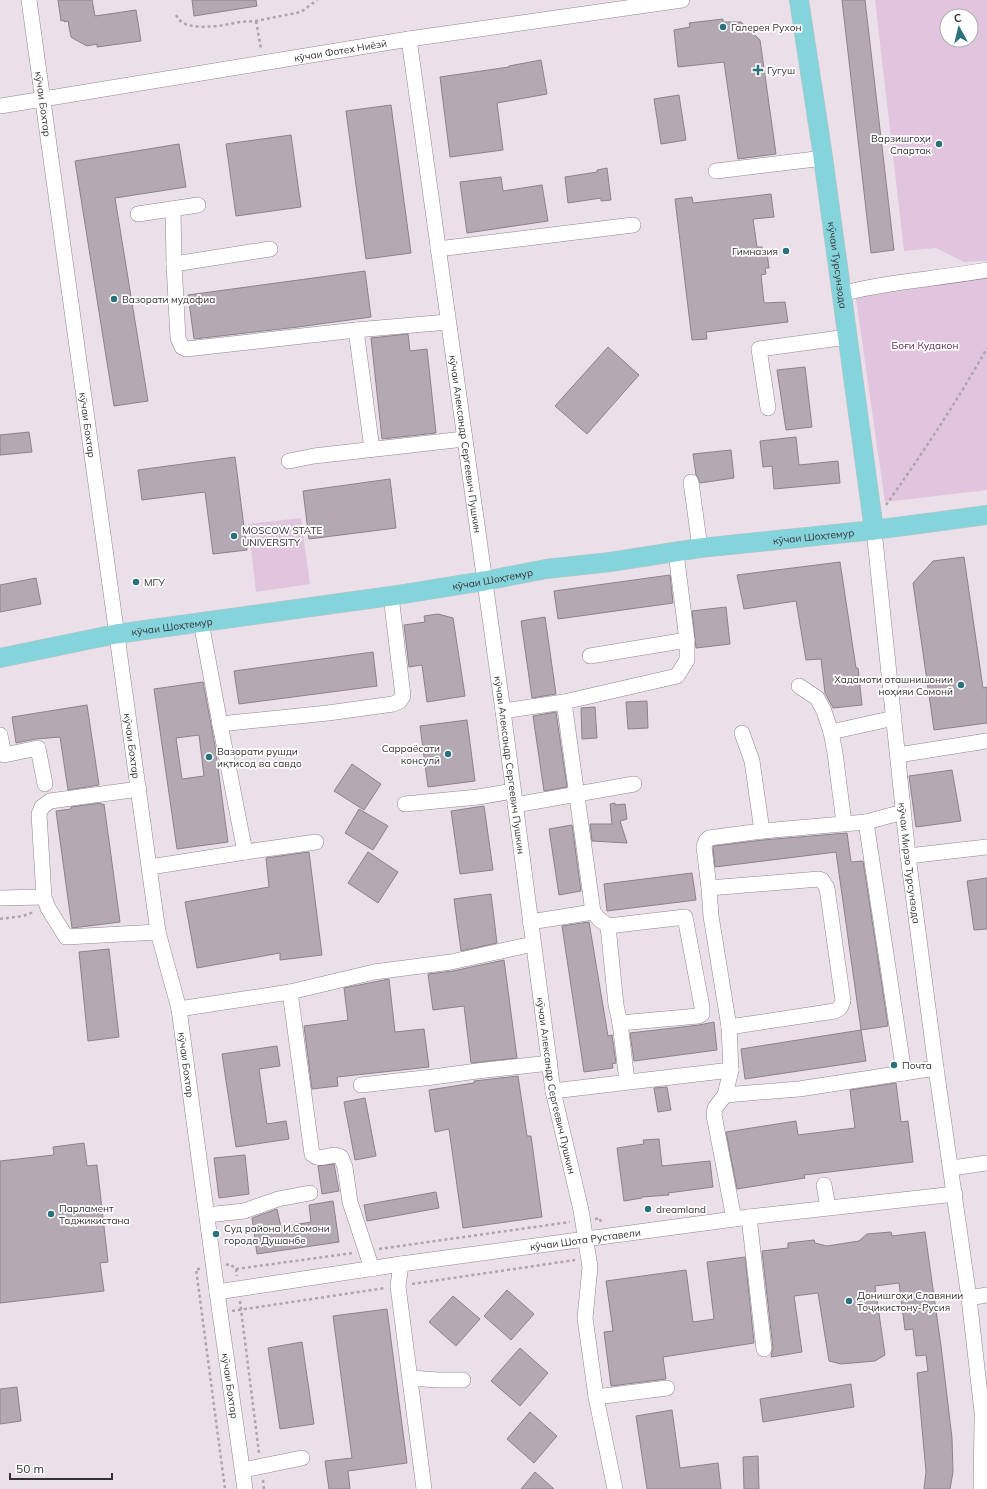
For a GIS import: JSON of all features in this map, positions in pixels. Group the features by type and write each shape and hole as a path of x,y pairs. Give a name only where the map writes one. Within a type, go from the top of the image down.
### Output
{"main road":[{"name":"кӯчаи Турсунзода","path":"799,0 824,158 841,294 874,530"},
{"name":"кӯчаи Шоҳтемур","path":"0,658 116,634 391,596 546,569 676,553 700,548 874,530 987,515"}],"street":[{"name":"кӯчаи Бохтар","path":"29,0 158,932 179,1009 217,1292 246,1489"},
{"name":"кӯчаи Фотех Ниёзӣ","path":"0,106 409,39 682,0"},
{"name":"кӯчаи Александр Сергеевич Пушкин","path":"409,39 503,711 553,1091 583,1220 590,1267 585,1318 596,1397 615,1489"},
{"path":"716,171 824,158"},
{"path":"138,214 198,205"},
{"path":"173,209 178,338 182,347 186,349 356,330 448,322"},
{"path":"438,249 633,225"},
{"path":"174,264 270,249"},
{"path":"841,294 912,280 938,278 987,270"},
{"path":"356,330 372,449"},
{"path":"768,408 759,349 847,338"},
{"path":"289,461 314,456 464,439"},
{"path":"691,482 700,548"},
{"name":"кӯчаи Мирзо Турсунзода","path":"874,530 908,856 936,1068 955,1194"},
{"path":"503,711 564,702 677,676 687,660 687,640 676,553"},
{"path":"220,724 328,713 393,704 400,701 403,696 391,596"},
{"path":"201,622 246,852"},
{"path":"590,656 687,640"},
{"path":"799,686 817,698 831,732 844,823"},
{"path":"564,702 593,912 598,919 608,926 685,917 702,1007 702,1014 698,1016 620,1022"},
{"path":"831,732 894,718"},
{"path":"742,734 752,761 762,831"},
{"path":"0,735 2,756 38,748 45,784"},
{"path":"898,755 987,741"},
{"path":"405,804 478,797 514,798 577,795 634,784"},
{"path":"139,789 50,801 42,807 39,814 46,902 66,937 158,932"},
{"path":"764,1349 742,1218 714,1115 715,1108 725,1095 731,1070 729,1027 711,916 710,888 704,847 709,838 762,831 866,822 903,812"},
{"path":"866,822 904,1073"},
{"path":"150,867 316,842"},
{"path":"908,856 987,847"},
{"path":"710,888 819,879 822,880 826,888 843,1002 840,1008 835,1011 729,1027"},
{"path":"0,898 46,902"},
{"path":"530,922 593,912"},
{"path":"608,926 616,1005 620,1022 627,1081"},
{"path":"179,1009 290,992 374,972 451,962 533,944"},
{"path":"290,992 312,1154 319,1158 336,1155 341,1157 345,1167 350,1202 372,1269"},
{"path":"361,1085 433,1077 476,1070 550,1063"},
{"path":"725,1095 798,1089 936,1068"},
{"path":"553,1091 627,1081 731,1070"},
{"path":"952,1168 987,1163"},
{"path":"824,1185 828,1207"},
{"path":"207,1215 244,1211 278,1199 310,1193"},
{"path":"955,1194 982,1412 981,1489"},
{"name":"кӯчаи Шота Руставели","path":"217,1292 401,1264 742,1218 828,1207 955,1194"},
{"path":"401,1264 398,1286 411,1378 424,1489"},
{"path":"969,1298 987,1295"},
{"path":"411,1378 463,1380"},
{"path":"596,1397 666,1388"},
{"path":"982,1412 987,1430"},
{"path":"243,1470 302,1458"}],"path":[{"path":"176,15 179,20 187,25 200,27 219,26 256,21 301,12 317,0"},
{"path":"256,21 263,64"},
{"path":"884,509 961,395 987,348"},
{"path":"0,918 23,916 46,902"},
{"path":"236,1269 600,1218"},
{"path":"230,1264 236,1269 264,1489"},
{"path":"196,1269 225,1489"}],"green space":[{"name":"Варзишгоҳи Спартак","path":"875,0 987,0 987,261 964,262 936,248 904,251"},
{"name":"Боғи Кудакон","path":"987,273 987,490 885,502 855,292"},
{"path":"301,518 310,584 256,592 248,524"}],"building":[{"path":"58,0 92,0 95,16 136,10 141,41 97,47 97,44 87,46 71,37 68,21 61,21"},
{"path":"192,0 256,0 257,6 194,16"},
{"path":"842,0 865,0 894,250 871,253"},
{"path":"723,19 723,22 741,22 760,40 776,154 738,159 724,62 678,67 674,30 690,27 689,23"},
{"path":"541,60 547,94 497,103 503,150 450,157 440,77 509,67"},
{"path":"679,95 686,140 661,144 654,99"},
{"path":"391,105 411,253 366,259 346,111"},
{"path":"291,135 301,207 236,216 226,144"},
{"name":"Вазорати мудофиа","path":"179,144 186,187 115,198 148,401 114,406 75,161"},
{"path":"607,168 611,200 601,201 601,198 568,203 565,177 597,172 597,170"},
{"path":"501,177 503,191 542,185 548,221 467,233 460,182"},
{"path":"771,194 774,217 753,219 757,247 762,247 763,252 767,252 769,268 765,268 766,274 761,275 764,303 785,302 788,322 706,332 707,339 692,340 675,199 692,197 693,203"},
{"path":"365,271 371,317 194,339 188,295"},
{"path":"408,334 410,351 427,349 436,433 382,439 371,338"},
{"path":"608,347 639,375 587,434 555,406"},
{"path":"805,367 812,427 786,430 777,370"},
{"path":"29,432 32,452 0,455 0,435"},
{"path":"796,437 799,465 838,461 840,483 774,489 772,466 763,467 760,441"},
{"path":"731,450 734,478 700,483 696,475 693,454"},
{"path":"235,457 247,550 213,554 205,492 142,500 138,470"},
{"path":"390,479 396,528 309,539 303,491"},
{"path":"964,557 983,688 987,687 987,723 934,730 913,583 933,561"},
{"path":"840,562 856,668 858,668 862,705 833,708 825,693 821,659 806,660 796,601 744,609 737,575"},
{"path":"670,575 673,603 558,619 554,591"},
{"path":"36,578 41,604 0,612 0,585"},
{"path":"726,607 730,644 696,648 692,611"},
{"path":"438,614 453,618 465,696 427,702 422,665 409,667 404,625 425,622 424,616"},
{"path":"545,617 556,694 532,698 521,621"},
{"path":"373,652 377,686 239,704 234,671"},
{"name":"Вазорати рушди иқтисод ва савдо","path":"203,682 215,746 228,842 177,849 154,689","holes":["199,735 204,776 182,779 176,738"]},
{"path":"647,701 648,728 628,729 626,702"},
{"path":"87,705 99,785 68,790 60,737 36,739 16,743 12,717"},
{"path":"595,707 597,738 582,739 581,708"},
{"path":"556,712 567,787 544,791 533,716"},
{"name":"Сарраёсати консулӣ","path":"467,720 475,781 428,787 420,726"},
{"path":"352,764 381,784 364,810 334,791"},
{"path":"952,770 961,821 916,827 909,776"},
{"path":"101,803 102,805 104,804 120,922 72,928 56,811 71,809 71,807"},
{"path":"615,803 615,805 625,804 627,819 620,821 627,843 592,841 590,824 612,824 610,804"},
{"path":"484,806 493,870 460,874 451,811"},
{"path":"359,809 388,826 373,850 345,833"},
{"path":"572,825 581,891 559,895 549,829"},
{"path":"847,833 851,862 863,861 888,1026 861,1030 836,852 715,867 713,848 714,846 763,840"},
{"path":"309,852 322,955 280,960 280,953 197,968 185,902 269,887 266,858"},
{"path":"368,852 398,872 378,903 348,883"},
{"path":"692,873 696,900 607,911 604,884"},
{"path":"987,878 987,929 974,930 967,881"},
{"path":"491,894 497,943 461,951 454,899"},
{"path":"589,922 608,1036 612,1035 616,1063 612,1064 613,1068 584,1072 562,926"},
{"path":"109,949 119,1037 88,1041 79,952"},
{"path":"504,960 517,1058 471,1063 464,1006 433,1010 428,974 453,971"},
{"path":"389,979 395,1032 424,1029 429,1067 337,1077 338,1086 312,1089 304,1026 348,1020 344,988"},
{"path":"714,1022 717,1050 634,1061 630,1033"},
{"path":"861,1030 866,1061 745,1079 741,1049"},
{"path":"277,1046 280,1066 259,1069 267,1124 286,1121 289,1139 236,1147 222,1054"},
{"path":"518,1076 527,1136 531,1136 542,1217 463,1228 449,1129 435,1132 429,1090 474,1083 474,1081"},
{"path":"896,1083 901,1122 908,1121 913,1162 804,1175 805,1178 737,1189 726,1132 796,1121 798,1135 855,1128 850,1090"},
{"path":"667,1087 671,1110 658,1112 654,1088"},
{"path":"365,1098 376,1156 355,1160 344,1102"},
{"path":"659,1139 662,1166 710,1161 713,1187 624,1201 617,1148 644,1144 643,1140"},
{"name":"Парламент Таджикистана","path":"84,1143 87,1166 97,1165 108,1262 100,1263 104,1291 0,1303 0,1161 54,1155 53,1147"},
{"path":"245,1155 249,1194 219,1198 214,1158"},
{"path":"334,1164 339,1191 322,1194 318,1166"},
{"path":"436,1192 439,1208 367,1221 364,1205"},
{"path":"333,1201 339,1242 257,1254 252,1218 277,1209 281,1227 311,1222 309,1205"},
{"name":"Донишгоҳи Славянии Тоҷикистону-Русия","path":"891,1232 892,1236 925,1232 952,1438 953,1472 950,1489 924,1489 926,1472 917,1373 928,1371 926,1355 916,1356 913,1329 905,1330 899,1283 875,1286 885,1355 875,1361 841,1364 829,1361 818,1293 794,1296 802,1352 771,1357 773,1348 762,1251 788,1248 788,1243 814,1240 815,1243 827,1246 859,1241 867,1234"},
{"path":"745,1257 754,1343 663,1357 666,1379 611,1386 604,1332 613,1331 606,1281 686,1270 693,1322 714,1319 707,1262"},
{"path":"507,1290 534,1314 511,1340 484,1316"},
{"path":"453,1296 480,1319 456,1346 429,1322"},
{"path":"387,1309 407,1463 348,1471 350,1489 329,1489 325,1461 352,1458 333,1316"},
{"path":"302,1342 314,1424 280,1429 268,1348"},
{"path":"520,1348 548,1373 520,1406 491,1381"},
{"path":"851,1384 854,1407 763,1422 760,1399"},
{"path":"17,1387 21,1421 0,1424 0,1389"},
{"path":"672,1410 680,1468 718,1463 721,1489 647,1489 636,1416"},
{"path":"530,1412 557,1436 534,1463 507,1439"},
{"path":"758,1456 759,1489 744,1489 743,1457"},
{"path":"535,1472 554,1489 521,1489"}],"place":[{"name":"Галерея Рухон","path":"723,27"},
{"name":"Гугуш","path":"758,70"},
{"name":"Варзишгоҳи Спартак","path":"939,144"},
{"name":"Гимназия","path":"786,251"},
{"name":"Вазорати мудофиа","path":"114,299"},
{"name":"MOSCOW STATE UNIVERSITY","path":"234,536"},
{"name":"МГУ","path":"136,582"},
{"name":"Хадамоти оташнишонии ноҳияи Сомонӣ","path":"961,685"},
{"name":"Сарраёсати консулӣ","path":"448,754"},
{"name":"Вазорати рушди иқтисод ва савдо","path":"209,757"},
{"name":"Почта","path":"894,1065"},
{"name":"dreamland","path":"648,1209"},
{"name":"Парламент Таджикистана","path":"51,1214"},
{"name":"Суд района И.Сомони города Душанбе","path":"216,1234"},
{"name":"Донишгоҳи Славянии Тоҷикистону-Русия","path":"849,1301"}]}
